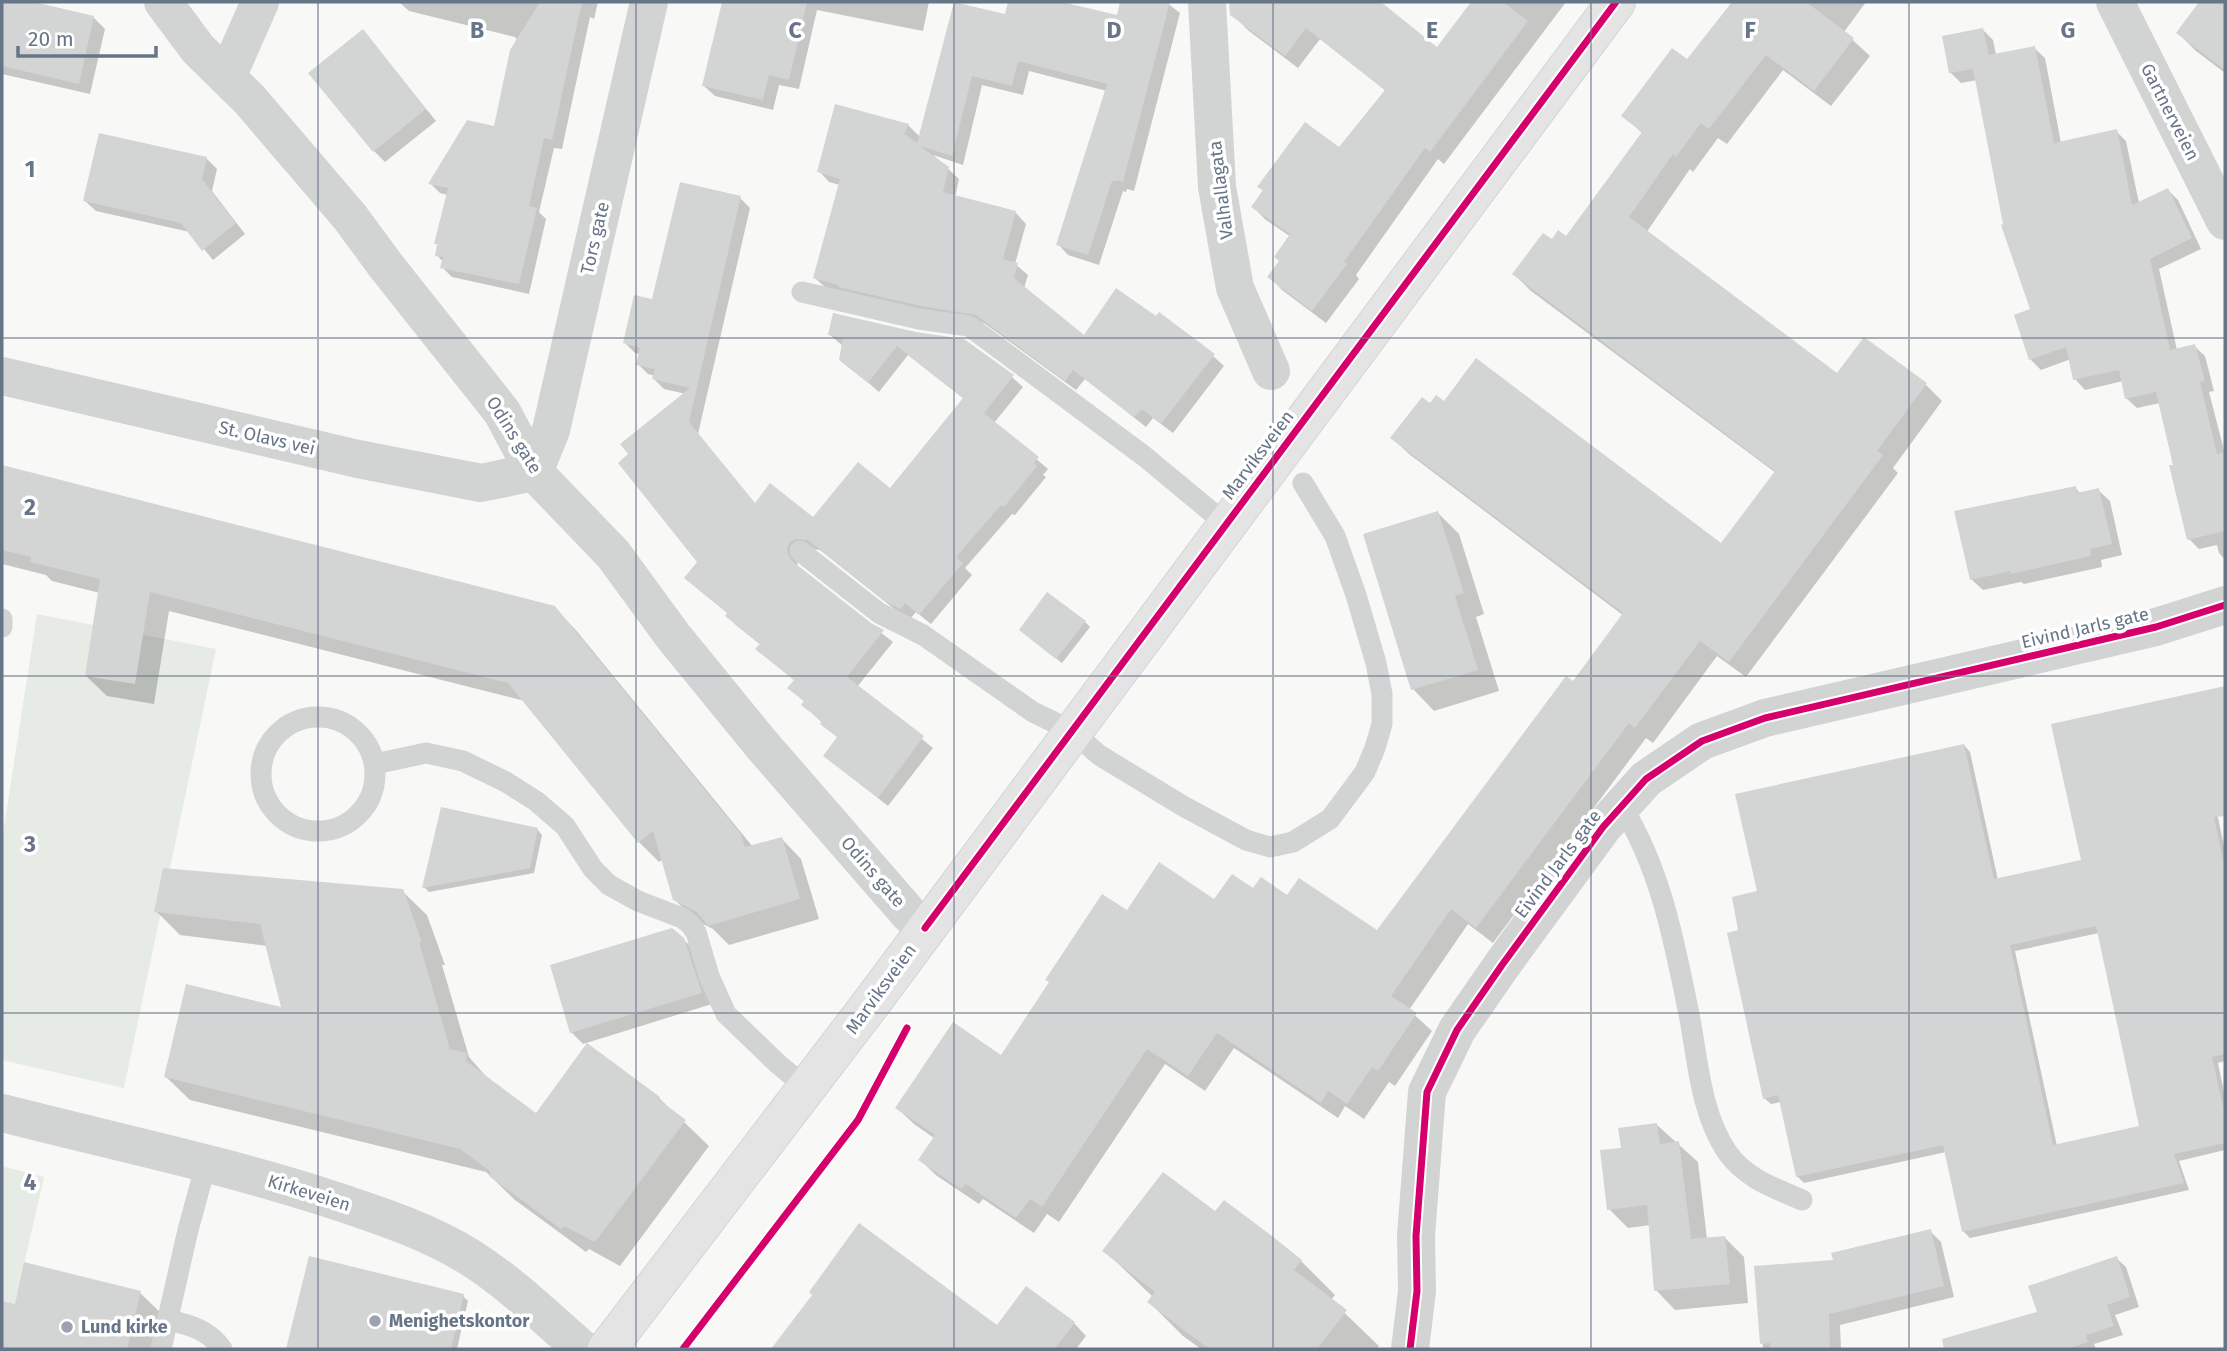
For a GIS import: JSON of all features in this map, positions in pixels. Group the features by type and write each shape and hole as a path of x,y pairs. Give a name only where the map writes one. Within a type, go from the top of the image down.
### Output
{"main road":[{"name":"Marviksveien","path":"607,1349 806,1087 1616,2"}],"street":[{"name":"Odins gate","path":"163,2 198,49 250,100 350,216 386,266 502,412 534,472 613,554 673,636 754,735 909,914 925,928"},
{"path":"228,77 260,2"},
{"name":"Tors gate","path":"534,472 551,430 649,2"},
{"name":"Valhallagata","path":"1207,2 1217,187 1235,288 1271,371"},
{"name":"Gartnerveien","path":"2115,2 2225,222"},
{"name":"St. Olavs vei","path":"2,376 358,459 481,483 534,472"},
{"name":"Eivind Jarls gate","path":"1410,1349 1417,1291 1416,1236 1427,1092 1457,1030 1603,827 1646,779 1702,741 1765,718 2156,628 2225,605"},
{"name":"Kirkeveien","path":"2,1113 284,1184 398,1221 471,1258 544,1314 582,1349"}],"lane":[{"name":"Marviksveien","path":"802,292 919,319 969,326 1144,456 1226,524"},
{"path":"800,551 879,613 923,635 1033,712 1072,731 1099,755 1162,794 1258,844 1270,847 1293,842 1330,819 1365,772 1382,724 1382,694 1376,663 1356,595 1335,537 1303,482"},
{"path":"2,620 2,627"},
{"path":"318,716 338,720 355,730 368,745 375,764 375,784 368,802 355,817 338,827 318,831 299,828 282,817 269,803 262,784 262,764 269,745 282,730 298,720 318,716"},
{"path":"375,764 426,753 463,761 506,782 536,801 565,826 593,869 609,885 689,923 696,932 709,976 726,1014 806,1087"},
{"path":"1622,807 1638,832 1656,874 1666,909 1701,1083 1712,1122 1727,1152 1747,1174 1802,1200"},
{"path":"161,1349 206,1164"},
{"path":"169,1320 197,1327 222,1349"}],"shaded area":[{"path":"37,614 216,649 124,1088 2,1060 2,840"},
{"path":"2,1166 44,1177 15,1304 2,1301"}],"building":[{"path":"2,2 34,2 94,16 79,84 2,66"},
{"path":"540,2 582,2 552,140 544,138 529,206 537,208 519,284 440,268 443,257 435,256 437,244 434,244 448,188 428,184 467,120 494,126 510,50"},
{"path":"722,2 807,2 789,80 769,75 763,100 702,86"},
{"path":"954,2 1005,14 1008,2 1062,2 1117,15 1120,2 1170,2 1123,182 1112,181 1088,255 1056,245 1107,84 1018,61 1012,86 972,76 952,156 920,146 949,167 943,192 1016,211 1003,259 1018,263 1014,278 1084,335 1116,288 1156,316 1159,312 1215,354 1161,424 1142,409 1134,417 1073,370 1065,381 976,315 921,306 838,287 813,278 840,179 817,172 835,104 909,124 904,134 917,143"},
{"path":"1229,2 1381,2 1437,47 1471,2 1503,2 1528,21 1430,152 1425,148 1312,311 1267,277 1279,261 1274,257 1290,234 1251,207 1263,190 1257,187 1305,122 1339,147 1385,90 1306,28 1285,56 1230,15"},
{"path":"1732,2 1806,2 1854,38 1814,91 1766,55 1709,129 1701,123 1676,157 1673,154 1629,217 1837,373 1864,337 1927,383 1877,451 1883,455 1729,662 1700,641 1635,728 1629,723 1476,928 1451,909 1391,996 1417,1013 1378,1071 1372,1067 1347,1104 1328,1091 1321,1103 1217,1033 1188,1076 1147,1049 1042,1207 1030,1199 1016,1218 966,1184 961,1189 918,1160 935,1135 895,1108 953,1022 1001,1055 1049,982 1045,980 1102,894 1127,910 1159,862 1214,899 1232,874 1253,888 1261,877 1287,895 1299,878 1377,930 1566,676 1573,681 1623,613 1390,438 1422,397 1430,403 1436,395 1444,401 1476,358 1721,543 1775,471 1512,274 1543,233 1552,239 1558,230 1566,236 1642,132 1621,116 1672,48 1687,59"},
{"path":"2199,2 2225,2 2225,70 2176,33"},
{"path":"1983,28 1989,55 2035,46 2054,143 2117,129 2132,205 2168,188 2192,238 2150,259 2170,350 2195,344 2205,381 2200,382 2217,454 2225,452 2225,531 2187,540 2169,465 2173,465 2156,392 2125,399 2119,370 2073,380 2066,347 2029,360 2014,315 2030,309 2001,225 2003,224 1973,69 1949,73 1942,36"},
{"path":"363,29 426,109 373,152 308,73"},
{"path":"99,133 207,157 202,179 236,223 202,251 181,223 83,201"},
{"path":"680,182 741,196 689,422 755,503 770,483 813,517 858,462 890,488 963,398 897,346 868,383 839,360 843,338 828,335 833,313 916,332 964,339 1014,375 984,413 1039,457 1034,463 1037,466 1004,507 1001,505 956,557 963,563 919,615 905,603 901,609 886,602 808,540 796,539 790,542 787,548 792,561 871,623 884,630 847,677 924,736 878,798 823,756 837,737 801,705 804,701 787,688 794,680 755,649 760,644 684,578 697,562 618,463 628,454 620,444 690,388 652,379 655,369 636,365 640,348 623,343 634,295 652,299"},
{"path":"2,465 555,606 741,834 745,847 782,837 800,899 708,926 697,912 673,900 653,831 638,843 508,683 150,592 135,684 85,676 100,579 30,562 31,557 2,550"},
{"path":"2076,486 2077,493 2099,488 2112,544 2090,549 2091,556 1970,580 1954,511"},
{"path":"1438,511 1464,593 1455,596 1478,670 1411,690 1363,534"},
{"path":"1047,592 1086,621 1056,659 1019,630"},
{"path":"2225,686 2225,816 2214,817 2225,869 2225,1054 2212,1057 2225,1115 2225,1143 2174,1154 2184,1183 1962,1232 1943,1145 1796,1177 1778,1095 1763,1099 1727,933 1738,930 1732,897 1757,891 1735,794 1964,744 1994,879 2081,860 2051,724","holes":["2096,926 2139,1126 2053,1145 2010,945"]},
{"path":"441,807 538,828 530,868 422,888"},
{"path":"163,868 403,889 422,942 419,942 450,1049 467,1053 466,1061 536,1113 587,1043 660,1097 658,1099 686,1120 595,1242 564,1226 561,1229 489,1176 491,1172 460,1149 164,1077 186,984 281,1007 260,924 154,912"},
{"path":"672,928 684,938 702,993 570,1033 550,965"},
{"path":"1657,1123 1660,1144 1679,1141 1691,1239 1725,1236 1730,1284 1654,1291 1647,1205 1607,1210 1600,1150 1621,1148 1618,1128"},
{"path":"1163,1172 1215,1211 1224,1200 1268,1233 1302,1260 1294,1270 1347,1310 1317,1349 1209,1349 1147,1302 1155,1292 1102,1251"},
{"path":"859,1223 997,1325 1026,1286 1075,1322 1055,1349 771,1349 812,1295 809,1292"},
{"path":"1931,1229 1944,1286 1829,1314 1830,1349 1770,1349 1770,1343 1760,1344 1754,1266 1833,1260 1831,1253"},
{"name":"Menighetskontor","path":"309,1256 464,1294 451,1349 286,1349"},
{"path":"2117,1256 2130,1297 2107,1305 2114,1326 2086,1335 2088,1342 2067,1349 1944,1349 1942,1339 2037,1312 2028,1286"},
{"name":"Lund kirke","path":"24,1262 141,1291 127,1349 2,1349 2,1301 15,1304"}],"cycle path":[{"path":"925,928 1616,2"},
{"path":"1410,1349 1417,1291 1416,1236 1427,1092 1457,1030 1502,965 1603,827 1646,779 1702,741 1765,718 2156,627 2225,605"},
{"path":"683,1349 858,1120 907,1028"}],"place":[{"name":"Menighetskontor","path":"375,1321"},
{"name":"Lund kirke","path":"67,1327"}]}
